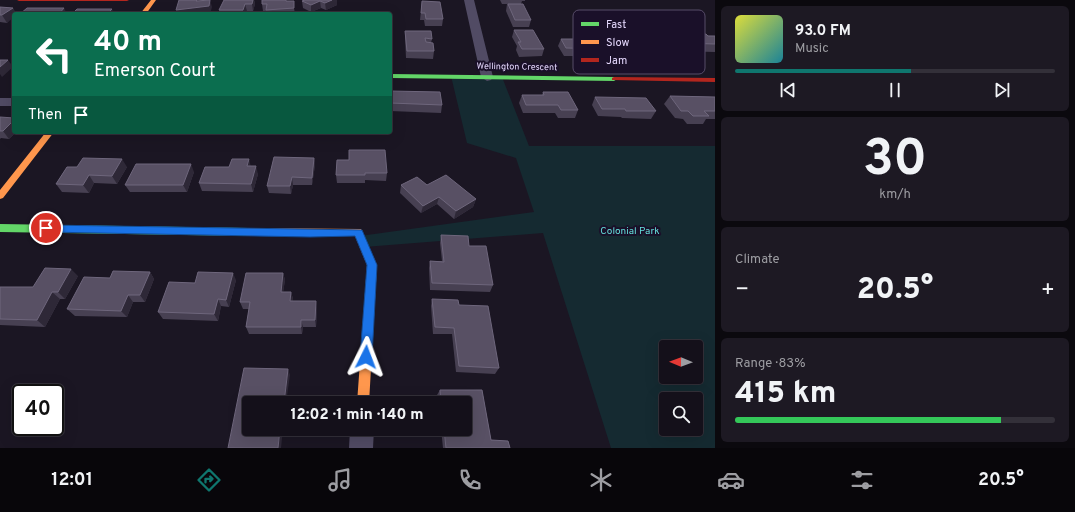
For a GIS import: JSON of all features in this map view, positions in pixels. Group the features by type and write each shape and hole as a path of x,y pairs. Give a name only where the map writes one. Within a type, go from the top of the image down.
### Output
{"street":[{"path":"19,0 127,0"},
{"path":"145,12 154,0"},
{"path":"468,0 487,77"},
{"name":"Wellington Crescent","path":"392,76 715,80"},
{"path":"0,102 12,102"},
{"path":"0,196 48,134"},
{"path":"0,228 310,233 358,232 372,265 363,396"},
{"path":"361,448 362,436"}],"green space":[{"name":"Colonial Park","path":"451,76 502,77 529,146 715,146 715,448 611,448 543,233 364,247 360,236 534,212 516,158 467,143"}],"building":[{"path":"179,0 210,0 209,6 176,10"},
{"path":"224,0 253,0 252,4 245,4 243,10 219,10"},
{"path":"262,0 294,1 294,8 266,10 267,4 262,4"},
{"path":"332,0 325,3 320,1 311,5 302,1"},
{"path":"422,1 440,2 443,19 426,19 425,13 421,13"},
{"path":"508,4 523,4 531,20 515,20"},
{"path":"0,7 13,8 0,15"},
{"path":"27,8 64,8 61,12 22,12"},
{"path":"77,9 112,9 109,12 74,12"},
{"path":"514,30 533,30 544,49 522,49 518,42 521,42"},
{"path":"405,31 431,31 432,39 425,38 426,42 433,43 434,51 407,51"},
{"path":"705,34 708,36 715,36 715,44 705,44"},
{"path":"561,39 573,39 573,48 566,48"},
{"path":"0,60 8,60 0,67"},
{"path":"392,91 440,92 442,105 392,103"},
{"path":"543,92 568,92 578,110 561,110 558,105 526,105 522,95 544,95"},
{"path":"670,96 715,97 715,111 704,111 709,116 693,116 688,111 681,111"},
{"path":"595,97 646,98 656,111 602,109"},
{"path":"0,117 12,118 12,122 3,131 0,131"},
{"path":"349,150 385,150 387,173 336,175 337,160 349,160"},
{"path":"274,157 314,158 312,178 292,177 290,186 267,186"},
{"path":"83,158 122,159 112,176 89,175 83,185 56,184 67,167 77,167"},
{"path":"232,159 249,159 247,166 256,166 251,184 199,183 205,167 229,167"},
{"path":"136,164 191,164 183,185 125,185"},
{"path":"446,175 476,199 456,211 439,197 423,206 401,185 417,177 427,185"},
{"path":"441,235 468,236 469,246 486,246 493,285 432,283 430,261 444,262"},
{"path":"45,268 71,269 58,292 52,292 37,320 0,319 0,287 33,287"},
{"path":"113,271 150,272 140,295 128,295 121,311 67,309 84,277 110,278"},
{"path":"198,272 233,273 226,300 218,299 214,314 158,312 169,282 195,283"},
{"path":"246,273 283,273 281,292 291,292 290,301 316,301 315,320 301,320 301,327 246,327 250,302 240,302"},
{"path":"432,299 458,300 459,305 488,306 499,368 459,366 454,328 435,327"},
{"path":"244,368 288,369 285,396 242,396 242,436 279,436 278,448 228,448"},
{"path":"440,390 482,390 491,440 508,441 510,448 446,448 445,436 472,436 472,396 440,396"}],"traffic: fast":[{"path":"392,76 614,79"},
{"path":"0,228 248,232"}],"traffic: slow":[{"path":"145,12 154,0"},
{"path":"0,196 48,134"},
{"path":"248,232 358,232 372,265 363,396"}],"traffic: jam":[{"path":"19,0 127,0"},
{"path":"614,79 715,80"}],"route":[{"path":"46,228 310,233 358,232 372,265 366,357"}]}
